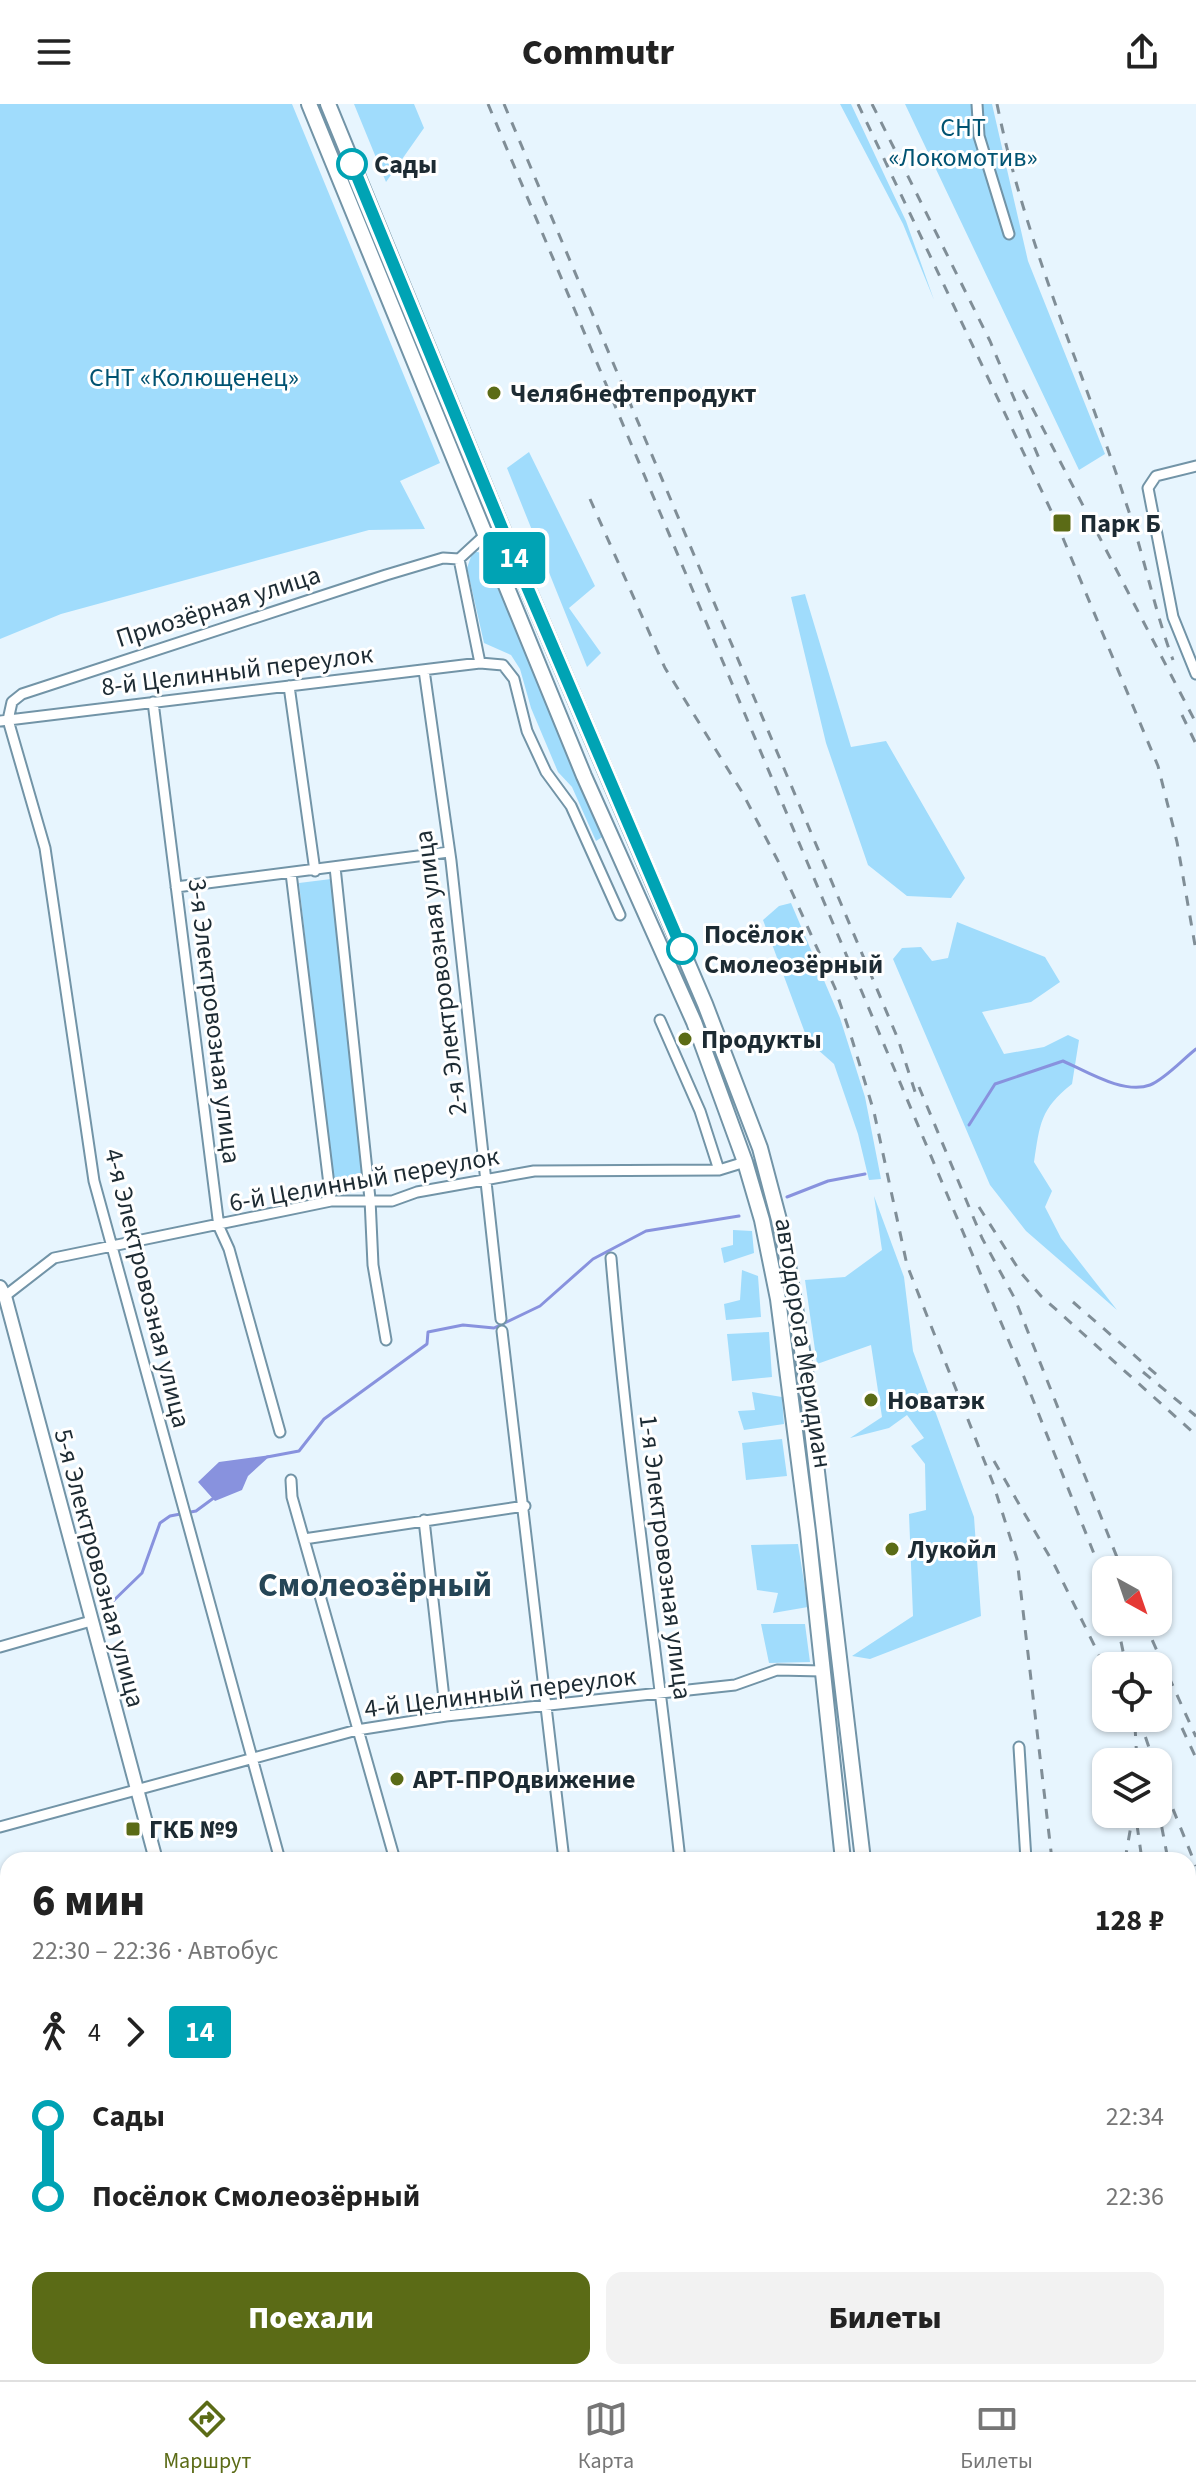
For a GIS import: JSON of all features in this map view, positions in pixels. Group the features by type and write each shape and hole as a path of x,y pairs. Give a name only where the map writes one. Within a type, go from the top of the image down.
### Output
{"main road":[{"name":"автодорога Меридиан","path":"309,104 584,776 694,1022 745,1162 778,1299 842,1852"},
{"name":"автодорога Меридиан","path":"328,104 502,528 698,985 762,1156 783,1235 804,1362 862,1852"},
{"path":"485,535 502,528"},
{"path":"745,1162 762,1156"}],"street":[{"path":"977,104 979,136 1009,234"},
{"path":"1196,466 1156,476 1148,488 1173,617 1196,674"},
{"path":"485,535 459,559 480,663 503,665 514,679 527,731 546,772 571,806 620,915"},
{"name":"Приозёрная улица","path":"4,721 12,702 22,694 399,571 443,558 459,559"},
{"name":"8-й Целинный переулок","path":"4,721 480,663"},
{"name":"2-я Электровозная улица","path":"424,670 449,852 501,1319"},
{"path":"289,686 315,871"},
{"name":"3-я Электровозная улица","path":"153,702 219,1227 229,1249 280,1432"},
{"name":"4-я Электровозная улица","path":"4,721 45,848 94,1181 278,1852"},
{"path":"176,887 449,852"},
{"path":"335,867 370,1199 373,1265 386,1340"},
{"path":"291,873 331,1201"},
{"path":"660,1020 700,1111 719,1170"},
{"name":"6-й Целинный переулок","path":"3,1292 54,1258 110,1245 219,1227 331,1201 392,1201 417,1192 534,1171 719,1170 745,1162"},
{"name":"1-я Электровозная улица","path":"611,1258 626,1427 662,1695 679,1852"},
{"name":"5-я Электровозная улица","path":"3,1292 154,1852"},
{"path":"502,1331 525,1506 563,1852"},
{"path":"291,1480 304,1539 393,1852"},
{"path":"304,1539 525,1506"},
{"path":"424,1520 446,1716"},
{"path":"0,1647 91,1621"},
{"name":"4-й Целинный переулок","path":"0,1827 357,1730 446,1716 735,1685 777,1670 823,1671"},
{"path":"1019,1747 1026,1852"}],"green space":[{"name":"СНТ «Колющенец»","path":"0,104 292,104 440,463 400,481 425,529 369,530 61,614 0,639"},
{"path":"354,104 414,104 424,128 386,182"},
{"path":"840,104 851,104 906,221 934,300 903,224"},
{"name":"СНТ «Локомотив»","path":"905,104 992,104 1028,261 1105,454 1079,470"},
{"path":"529,452 595,586 569,608 601,653 587,667 507,468"},
{"path":"473,551 486,554 604,836 596,841 572,787 558,772 531,708 520,669 511,655 484,643 467,568"},
{"path":"805,594 851,747 886,741 965,878 951,898 907,896 868,865 826,743 791,597"},
{"path":"331,879 365,1187 333,1191 299,883"},
{"path":"791,903 840,1018 865,1097 881,1179 869,1180 858,1134 834,1064 808,1041 763,920 779,906"},
{"path":"957,922 1045,957 1060,982 1031,1002 982,1012 1004,1054 1044,1047 1068,1035 1079,1040 1072,1084 1053,1101 1043,1118 1034,1162 1052,1191 1045,1207 1061,1238 1117,1310 1026,1231 990,1185 893,959 902,948 921,947 932,961 948,958"},
{"path":"874,1196 904,1277 913,1351 974,1517 981,1616 870,1659 852,1656 913,1616 909,1514 926,1510 925,1464 911,1446 924,1438 907,1415 889,1428 850,1438 882,1417 871,1345 817,1364 805,1280 845,1277 882,1250"},
{"path":"733,1230 752,1231 754,1253 724,1263 721,1248 733,1245"},
{"path":"742,1270 758,1276 761,1317 726,1320 724,1304 740,1300"},
{"path":"769,1332 772,1377 732,1381 727,1334"},
{"path":"752,1392 782,1397 784,1424 744,1430 738,1411 755,1410"},
{"path":"782,1439 787,1476 746,1480 742,1443"},
{"path":"798,1544 808,1607 773,1613 778,1593 757,1590 751,1545"},
{"path":"761,1624 805,1624 810,1662 769,1663"}],"water":[{"path":"271,1455 248,1476 242,1490 215,1501 198,1482 219,1462"}],"waterway":[{"path":"969,1125 995,1084 1063,1061 1105,1080 1140,1087 1162,1078 1196,1049"},
{"path":"787,1197 828,1181 865,1174"},
{"path":"267,1457 299,1451 324,1419 427,1344 428,1332 463,1325 494,1328 540,1306 593,1259 646,1231 739,1216"},
{"path":"108,1606 142,1573 160,1523 170,1516 196,1511 215,1497"}],"railway":[{"path":"488,104 1024,1377 1095,1556"},
{"path":"504,104 898,1039 918,1101"},
{"path":"858,104 1055,519 1158,766 1177,842 1196,951"},
{"path":"872,104 990,341 1041,463"},
{"path":"997,104 1023,206 1126,503 1173,660"},
{"path":"1023,390 1196,723"},
{"path":"590,499 665,668 742,792 778,861 835,988 874,1112 907,1265 993,1483 1017,1559 1051,1852"},
{"path":"1182,715 1196,744"},
{"path":"919,1087 982,1238 1015,1299 1116,1556"},
{"path":"979,1207 1021,1273 1041,1296 1196,1435"},
{"path":"1073,1302 1157,1375"},
{"path":"1143,1372 1196,1416"},
{"path":"994,1461 1055,1566 1098,1652"},
{"path":"1120,1636 1123,1652"},
{"path":"1150,1636 1196,1737"},
{"path":"1182,1728 1196,1758"},
{"path":"1135,1732 1136,1748"},
{"path":"1144,1732 1149,1748"},
{"path":"1172,1807 1190,1852"},
{"path":"1126,1852 1131,1828"},
{"path":"1137,1828 1141,1852"},
{"path":"1162,1828 1166,1852"}],"bus line":[{"name":"14","path":"352,164 502,528 682,949"}],"place":[{"name":"Сады","path":"352,164"},
{"name":"Челябнефтепродукт","path":"494,393"},
{"name":"Парк Б","path":"1062,523"},
{"name":"Посёлок Смолеозёрный","path":"682,949"},
{"name":"Продукты","path":"685,1039"},
{"name":"Новатэк","path":"871,1400"},
{"name":"Лукойл","path":"892,1549"},
{"name":"АРТ-ПРОдвижение","path":"397,1779"},
{"name":"ГКБ №9","path":"133,1829"}],"district":[{"name":"Смолеозёрный","path":"375,1584"}]}
